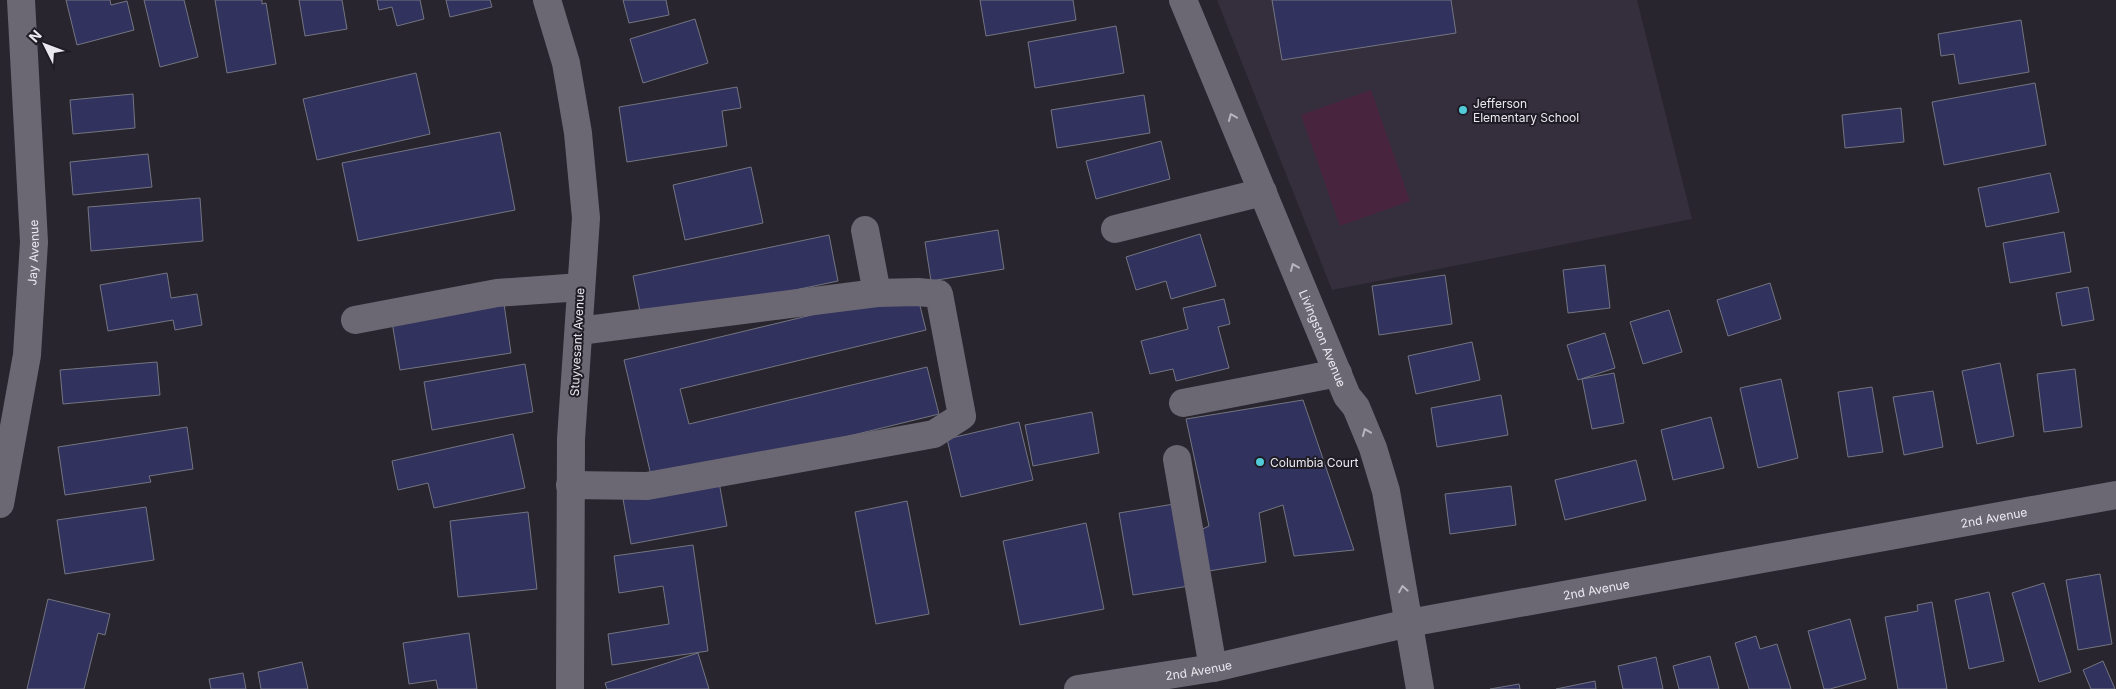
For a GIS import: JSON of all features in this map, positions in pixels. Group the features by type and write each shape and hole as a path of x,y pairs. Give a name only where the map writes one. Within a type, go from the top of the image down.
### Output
{"street":[{"name":"Jay Avenue","path":"0,504 27,355 34,242 21,0"},
{"name":"Stuyvesant Avenue","path":"547,0 566,63 583,179 586,218 571,439 570,689"},
{"name":"Livingston Avenue","path":"1184,0 1347,396 1356,407 1372,448 1386,491 1420,689"},
{"path":"1115,229 1263,192"},
{"path":"865,230 877,293"},
{"path":"356,320 497,293 580,287"},
{"path":"570,485 647,486 934,434 962,416 939,294 918,292 877,293 579,331"},
{"path":"1183,403 1338,373"},
{"path":"1177,459 1212,668"},
{"name":"2nd Avenue","path":"1078,689 1212,668 1409,623 2116,495"}],"shaded area":[{"name":"Jefferson Elementary School","path":"1217,0 1637,0 1692,219 1332,290"},
{"path":"1371,90 1410,201 1340,226 1301,115"}],"building":[{"path":"66,0 110,0 111,5 127,1 134,30 77,45"},
{"path":"144,0 184,0 198,57 160,67"},
{"path":"215,0 262,0 262,4 266,3 276,64 227,73"},
{"path":"299,0 342,0 347,29 305,36"},
{"path":"377,0 420,0 424,19 397,26 392,7 379,10"},
{"path":"446,0 490,0 492,7 450,17"},
{"path":"623,0 666,0 669,15 629,23"},
{"path":"980,0 1073,0 1076,20 986,36"},
{"path":"1272,0 1451,0 1456,33 1282,60"},
{"path":"695,19 708,63 643,83 630,39"},
{"path":"2021,20 2029,72 1959,84 1954,54 1941,56 1938,34"},
{"path":"1116,26 1124,73 1035,88 1028,42"},
{"path":"416,73 430,134 317,160 303,99"},
{"path":"2035,83 2046,145 1944,165 1932,102"},
{"path":"737,87 741,108 722,111 727,146 627,162 619,107"},
{"path":"133,94 135,128 73,134 70,100"},
{"path":"1144,95 1150,133 1057,148 1051,110"},
{"path":"1901,108 1904,142 1845,148 1842,115"},
{"path":"500,132 515,210 358,241 342,163"},
{"path":"1161,141 1170,179 1096,199 1086,161"},
{"path":"148,154 152,187 73,195 70,162"},
{"path":"751,167 763,223 685,240 673,185"},
{"path":"2050,173 2059,212 1986,227 1978,188"},
{"path":"200,198 203,241 91,251 88,207"},
{"path":"998,230 1004,269 931,281 925,242"},
{"path":"2064,232 2071,272 2010,283 2003,243"},
{"path":"1200,234 1216,286 1171,299 1166,281 1136,290 1126,257"},
{"path":"829,235 838,281 642,322 633,276"},
{"path":"1605,265 1610,308 1568,313 1563,270"},
{"path":"167,273 171,298 197,294 202,325 175,330 173,320 108,331 100,285"},
{"path":"1445,275 1452,324 1379,335 1372,286"},
{"path":"1770,283 1781,319 1728,336 1717,300"},
{"path":"2088,287 2094,320 2062,326 2056,293"},
{"path":"916,290 926,330 680,389 689,424 927,367 939,414 653,484 624,360"},
{"path":"1224,299 1230,324 1218,327 1229,368 1176,381 1173,369 1150,374 1141,341 1188,329 1183,308"},
{"path":"504,304 511,353 400,370 392,322"},
{"path":"1669,310 1682,352 1643,364 1630,322"},
{"path":"1605,333 1615,368 1578,380 1567,345"},
{"path":"1472,342 1480,380 1416,394 1408,356"},
{"path":"157,362 160,395 63,404 60,370"},
{"path":"2000,363 2014,436 1977,444 1962,371"},
{"path":"525,364 533,412 432,430 424,382"},
{"path":"2075,369 2082,427 2044,432 2037,374"},
{"path":"1614,373 1624,423 1592,429 1582,379"},
{"path":"1781,379 1798,458 1758,468 1740,388"},
{"path":"1872,387 1883,452 1848,457 1838,392"},
{"path":"1933,391 1943,447 1904,455 1893,397"},
{"path":"1501,395 1508,435 1437,447 1431,408"},
{"name":"Columbia Court","path":"1303,400 1354,550 1294,556 1283,505 1259,513 1266,562 1202,572 1196,532 1209,526 1186,419"},
{"path":"1092,412 1099,453 1033,466 1025,425"},
{"path":"1711,417 1724,468 1673,480 1661,430"},
{"path":"1019,422 1033,480 961,497 947,439"},
{"path":"187,427 193,469 149,476 151,482 65,495 58,447"},
{"path":"513,434 525,488 434,508 428,483 398,490 392,461"},
{"path":"1636,460 1646,500 1565,520 1555,480"},
{"path":"719,482 727,526 631,544 623,499"},
{"path":"1511,486 1516,525 1450,534 1445,494"},
{"path":"907,501 929,614 876,624 855,512"},
{"path":"1174,504 1189,586 1133,595 1119,513"},
{"path":"146,507 154,560 65,574 57,520"},
{"path":"528,512 537,589 458,597 450,521"},
{"path":"1086,523 1104,609 1020,625 1003,541"},
{"path":"693,545 708,651 612,665 608,634 669,624 663,586 619,593 614,556"},
{"path":"2100,574 2112,644 2078,650 2066,580"},
{"path":"2044,583 2071,672 2039,682 2012,593"},
{"path":"1989,592 2004,661 1969,669 1955,600"},
{"path":"48,599 110,614 105,635 98,633 84,689 27,689"},
{"path":"1932,602 1947,689 1898,689 1885,617 1918,611 1917,605"},
{"path":"1850,619 1866,679 1824,689 1808,631"},
{"path":"469,633 477,689 438,689 436,680 409,684 403,643"},
{"path":"1756,636 1760,649 1777,644 1791,689 1749,689 1735,643"},
{"path":"698,653 709,689 607,689 605,683"},
{"path":"1710,656 1719,689 1679,689 1673,666"},
{"path":"1656,657 1663,689 1623,689 1618,666"},
{"path":"2103,661 2115,689 2091,689 2083,670"},
{"path":"302,662 308,689 261,689 258,672"},
{"path":"243,673 246,689 211,689 209,679"},
{"path":"1595,681 1596,689 1556,689"},
{"path":"1519,684 1520,689 1490,689"}],"place":[{"name":"Jefferson Elementary School","path":"1463,110"},
{"name":"Columbia Court","path":"1260,462"}]}
